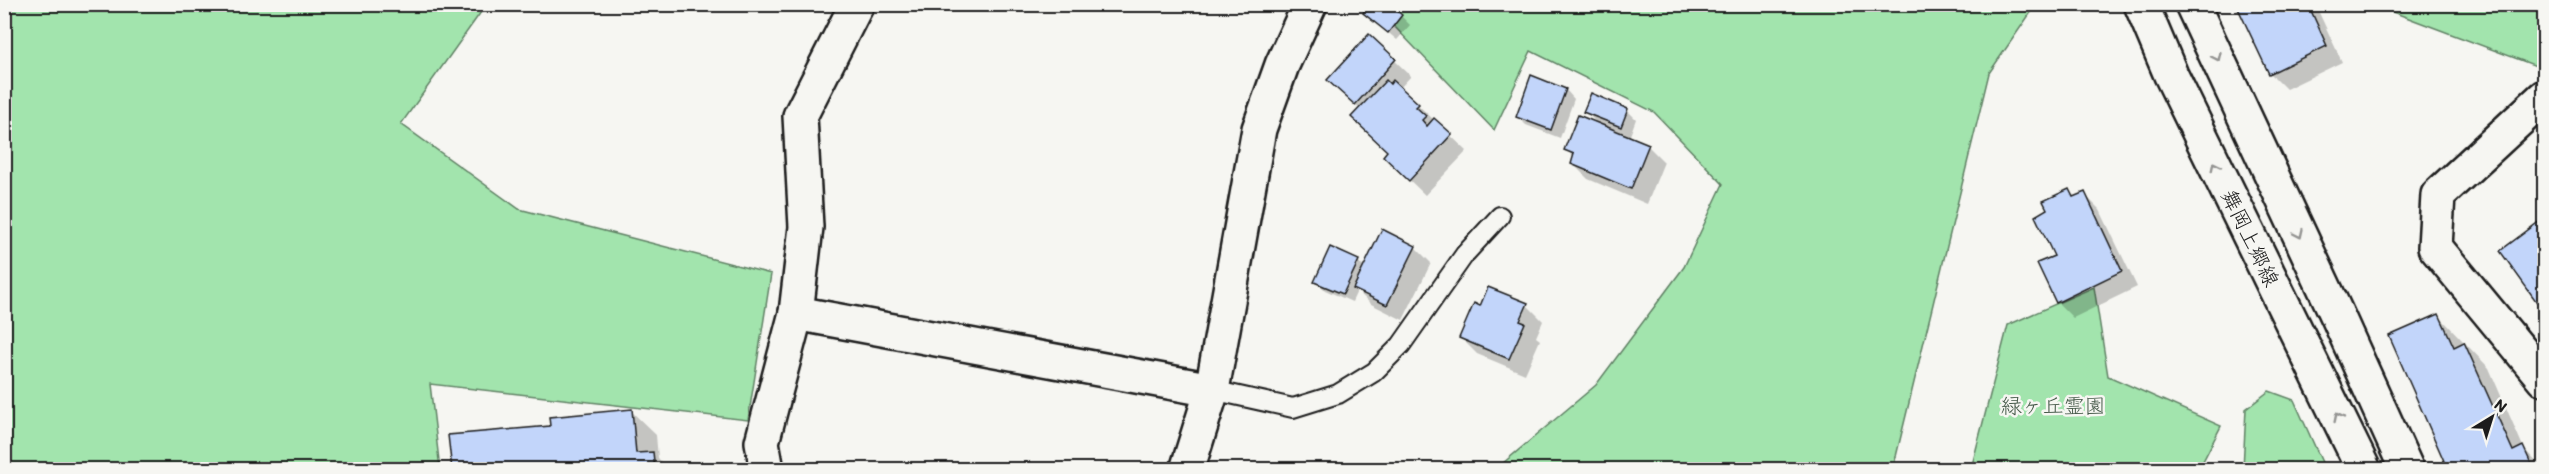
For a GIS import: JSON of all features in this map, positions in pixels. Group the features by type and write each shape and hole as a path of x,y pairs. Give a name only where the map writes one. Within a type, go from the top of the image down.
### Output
{"street":[{"path":"767,470 762,442 796,313 806,227 801,116 857,4"},
{"path":"1187,470 1212,390 1259,129 1282,65 1310,4"},
{"name":"舞岡上郷線","path":"2141,4 2170,75 2364,470"},
{"path":"2192,4 2333,306 2406,470"},
{"path":"2544,97 2438,195 2435,246 2544,379"},
{"path":"796,313 1212,390"}],"lane":[{"path":"1212,390 1293,408 1338,394 1374,372 1401,345 1465,254 1500,216"}],"green space":[{"path":"1392,4 2036,5 1989,73 1893,469 1496,469 1596,385 1684,267 1723,184 1654,112 1531,51 1494,130 1391,23"},
{"path":"4,5 486,5 401,124 519,209 771,274 748,420 430,384 440,469 5,469"},
{"path":"2374,5 2544,5 2544,69"},
{"name":"緑ヶ丘霊園","path":"2094,287 2108,376 2221,426 2199,469 1971,469 2008,325"},
{"path":"2269,391 2294,400 2325,469 2243,469 2246,409"}],"building":[{"path":"1369,4 1389,4 1402,15 1388,33 1363,13"},
{"path":"2236,4 2308,4 2327,46 2269,74"},
{"path":"1369,34 1396,59 1355,105 1327,80"},
{"path":"1531,75 1566,89 1551,130 1516,117"},
{"path":"1386,80 1390,84 1393,80 1419,104 1416,107 1426,116 1422,120 1427,126 1434,118 1452,134 1409,181 1383,156 1387,151 1351,117"},
{"path":"1591,93 1628,109 1621,127 1583,112"},
{"path":"1578,115 1649,144 1631,189 1571,164 1574,154 1564,150"},
{"path":"2069,189 2073,197 2085,192 2122,271 2056,303 2037,263 2054,256 2035,216 2047,209 2043,201"},
{"path":"2544,218 2544,312 2500,251"},
{"path":"1382,229 1416,246 1387,305 1353,289"},
{"path":"1330,247 1359,260 1343,294 1314,282"},
{"path":"1488,287 1528,303 1520,321 1525,323 1509,359 1459,338 1474,303 1480,306"},
{"path":"2439,314 2454,347 2464,342 2513,451 2523,446 2534,470 2448,470 2389,336"},
{"path":"632,409 636,453 653,452 655,470 452,470 448,435 550,426 549,417"}]}
